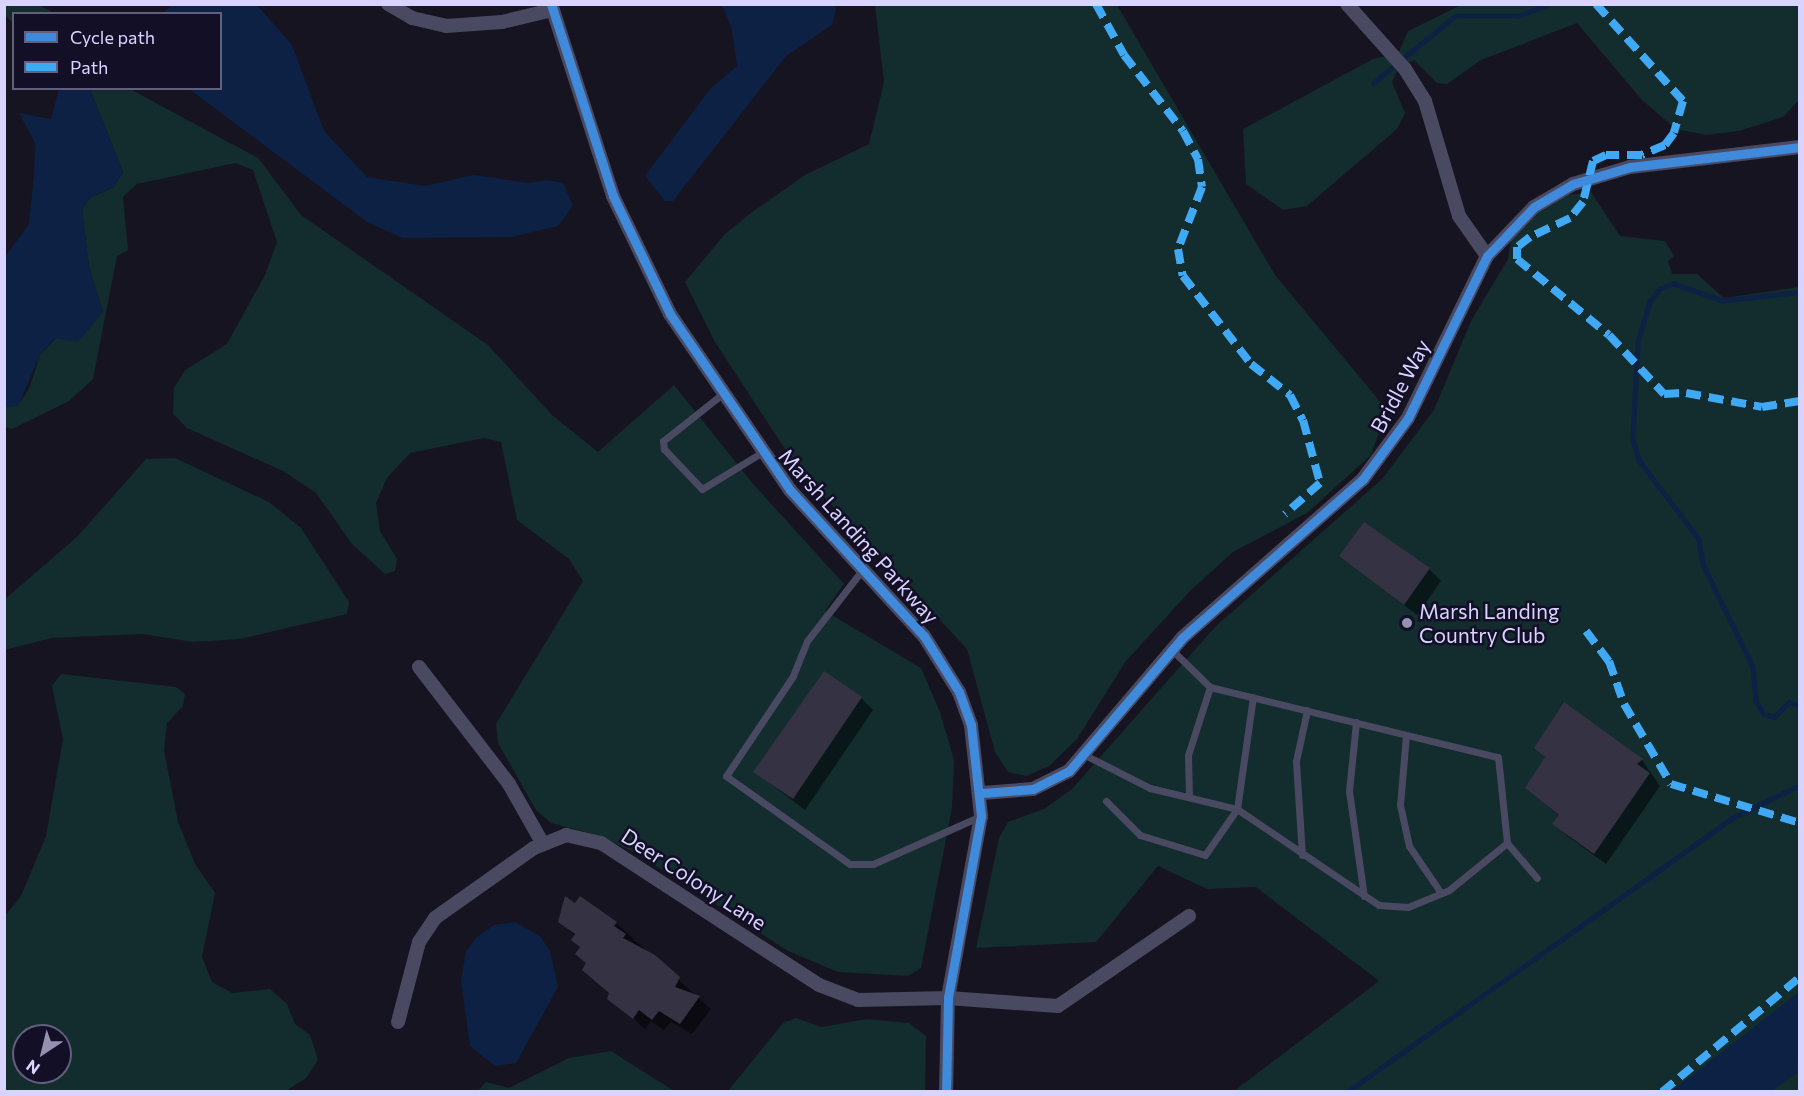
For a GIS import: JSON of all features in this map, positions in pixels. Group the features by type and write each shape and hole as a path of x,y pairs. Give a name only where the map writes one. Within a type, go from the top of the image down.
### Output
{"street":[{"path":"388,4 412,18 446,26 502,22 551,7"},
{"path":"1347,4 1405,69 1432,116 1459,216 1487,256"},
{"name":"Marsh Landing Parkway","path":"551,7 613,196 670,314 761,453 945,665 971,725 982,793 981,816 948,998 946,1092"},
{"name":"Bridle Way","path":"982,793 1014,793 1049,783 1085,755 1172,650 1212,608 1336,506 1381,457 1425,386 1458,308 1487,256 1534,207 1601,173 1800,147"},
{"path":"419,667 503,776 543,844"},
{"name":"Deer Colony Lane","path":"398,1022 419,942 435,918 456,898 481,889 543,844 566,835 601,843 819,985 848,997 948,998 1058,1006 1188,916"}],"lane":[{"path":"721,395 663,441 664,449 702,489 761,453"},
{"path":"862,569 807,641 793,676 726,776 850,864 873,864 981,816"},
{"path":"1172,650 1210,687 1498,757 1507,843 1537,878"},
{"path":"1189,797 1188,755 1210,687"},
{"path":"1106,801 1140,835 1205,855 1237,809 1253,697"},
{"path":"1302,855 1296,760 1307,710"},
{"path":"1356,722 1349,791 1364,896"},
{"path":"1406,735 1400,805 1409,846 1441,893"},
{"path":"1085,755 1150,788 1237,809 1379,905 1408,907 1441,893 1507,843"}],"green space":[{"path":"4,5 39,5 52,12 12,12 12,22 5,15"},
{"path":"875,5 1117,5 1275,275 1387,410 1371,455 1307,513 1233,552 1190,591 1126,661 1077,739 1049,766 1026,776 1008,772 995,752 967,649 798,469 715,342 685,282 725,234 751,213 805,175 869,144 884,82"},
{"path":"1461,5 1799,5 1799,100 1783,117 1739,131 1706,135 1676,129 1642,100 1577,23 1481,60 1447,84 1437,83 1414,60 1398,69 1392,82 1405,113 1397,129 1307,206 1283,210 1246,184 1243,129 1373,59 1398,54 1408,31"},
{"path":"90,90 132,90 258,158 301,215 488,345 552,415 598,452 674,385 754,485 844,584 825,611 921,668 940,712 954,760 952,808 921,968 908,976 838,972 788,951 636,853 597,835 551,823 536,810 498,743 496,724 583,581 569,559 517,520 501,442 484,438 410,453 387,478 376,503 380,531 397,559 395,571 385,574 352,544 316,493 283,471 187,428 173,414 174,388 185,370 227,344 265,275 277,242 253,170 235,163 137,184 123,197 128,250 117,256 93,379 69,401 12,429 5,427 5,407 18,405 29,389 40,355 56,338 103,312 89,267 82,209 90,198 114,187 123,172"},
{"path":"1591,192 1620,236 1665,241 1674,256 1668,261 1672,274 1697,274 1724,298 1799,287 1799,1091 1234,1091 1379,981 1256,887 1207,889 1158,866 1096,942 976,948 999,838 1008,822 1044,809 1072,789 1215,627 1382,479 1434,410 1471,321 1508,259 1511,239 1543,208 1569,195"},
{"path":"175,458 269,502 301,528 349,602 347,614 240,639 193,642 142,634 51,638 5,650 5,599 78,536 146,459"},
{"path":"61,674 176,687 185,694 183,706 167,723 164,750 178,822 195,864 215,893 202,957 212,982 232,993 270,989 287,1004 295,1024 310,1035 318,1060 306,1078 286,1091 5,1091 5,916 21,896 46,836 63,739 52,686"},
{"path":"796,1018 822,1027 867,1019 909,1023 926,1036 925,1091 728,1091 783,1023"},
{"path":"611,1051 674,1091 478,1091 486,1082 509,1088 569,1058"}],"water":[{"path":"172,5 257,5 292,45 324,131 367,177 425,186 474,175 529,183 547,180 563,183 573,206 558,226 511,237 403,238 367,222 190,90 222,90 222,12 164,12"},
{"path":"722,5 835,5 836,10 832,25 786,56 673,201 665,201 645,176 710,89 737,66 732,29"},
{"path":"59,90 90,90 123,172 114,187 90,198 82,209 89,267 103,312 78,342 55,338 40,355 18,406 5,407 5,257 29,224 34,175 35,143 19,113 51,119"},
{"path":"515,922 540,936 550,951 558,987 516,1063 495,1066 470,1046 461,981 466,951 477,937 494,925"},
{"path":"1799,992 1797,1073 1772,1091 1672,1091"}],"building":[{"path":"1364,522 1430,568 1404,605 1339,556"},
{"path":"824,671 862,697 793,799 753,772"},
{"path":"1564,702 1643,759 1637,764 1650,773 1594,854 1552,824 1559,815 1525,788 1545,757 1534,748"},
{"path":"565,896 575,903 580,896 617,922 614,926 626,934 623,938 655,955 680,977 675,987 700,996 680,1024 659,1011 652,1020 639,1010 633,1019 607,999 609,993 582,970 586,963 575,954 580,947 571,940 575,934 558,922"}],"waterway":[{"path":"1373,83 1455,16 1518,16 1549,4"},
{"path":"1795,293 1723,301 1674,284 1660,289 1650,302 1638,342 1633,439 1639,460 1699,539 1703,564 1753,667 1756,700 1764,714 1774,717 1789,702 1800,706"},
{"path":"1347,1092 1736,816 1800,785"}],"marked path":[{"path":"1096,4 1124,55 1183,131 1198,159 1202,187 1178,249 1183,276 1251,364 1290,395 1303,420 1320,483 1285,514"},
{"path":"1596,4 1683,101 1674,133 1665,145 1642,155 1606,155 1593,161 1583,202 1570,218 1530,237 1517,247 1517,259 1609,335 1664,394 1686,393 1762,407 1800,401"},
{"path":"1586,631 1609,661 1624,704 1671,784 1800,823"},
{"path":"1662,1092 1800,977"}],"cycle path":[{"path":"551,4 613,196 670,314 790,490 924,636 959,692 971,725 981,816 948,998 946,1092"},
{"path":"982,793 1033,789 1069,771 1182,638 1363,479 1408,418 1487,256 1534,207 1573,184 1630,167 1800,147"}],"place":[{"name":"Marsh Landing Country Club","path":"1407,623"}]}
